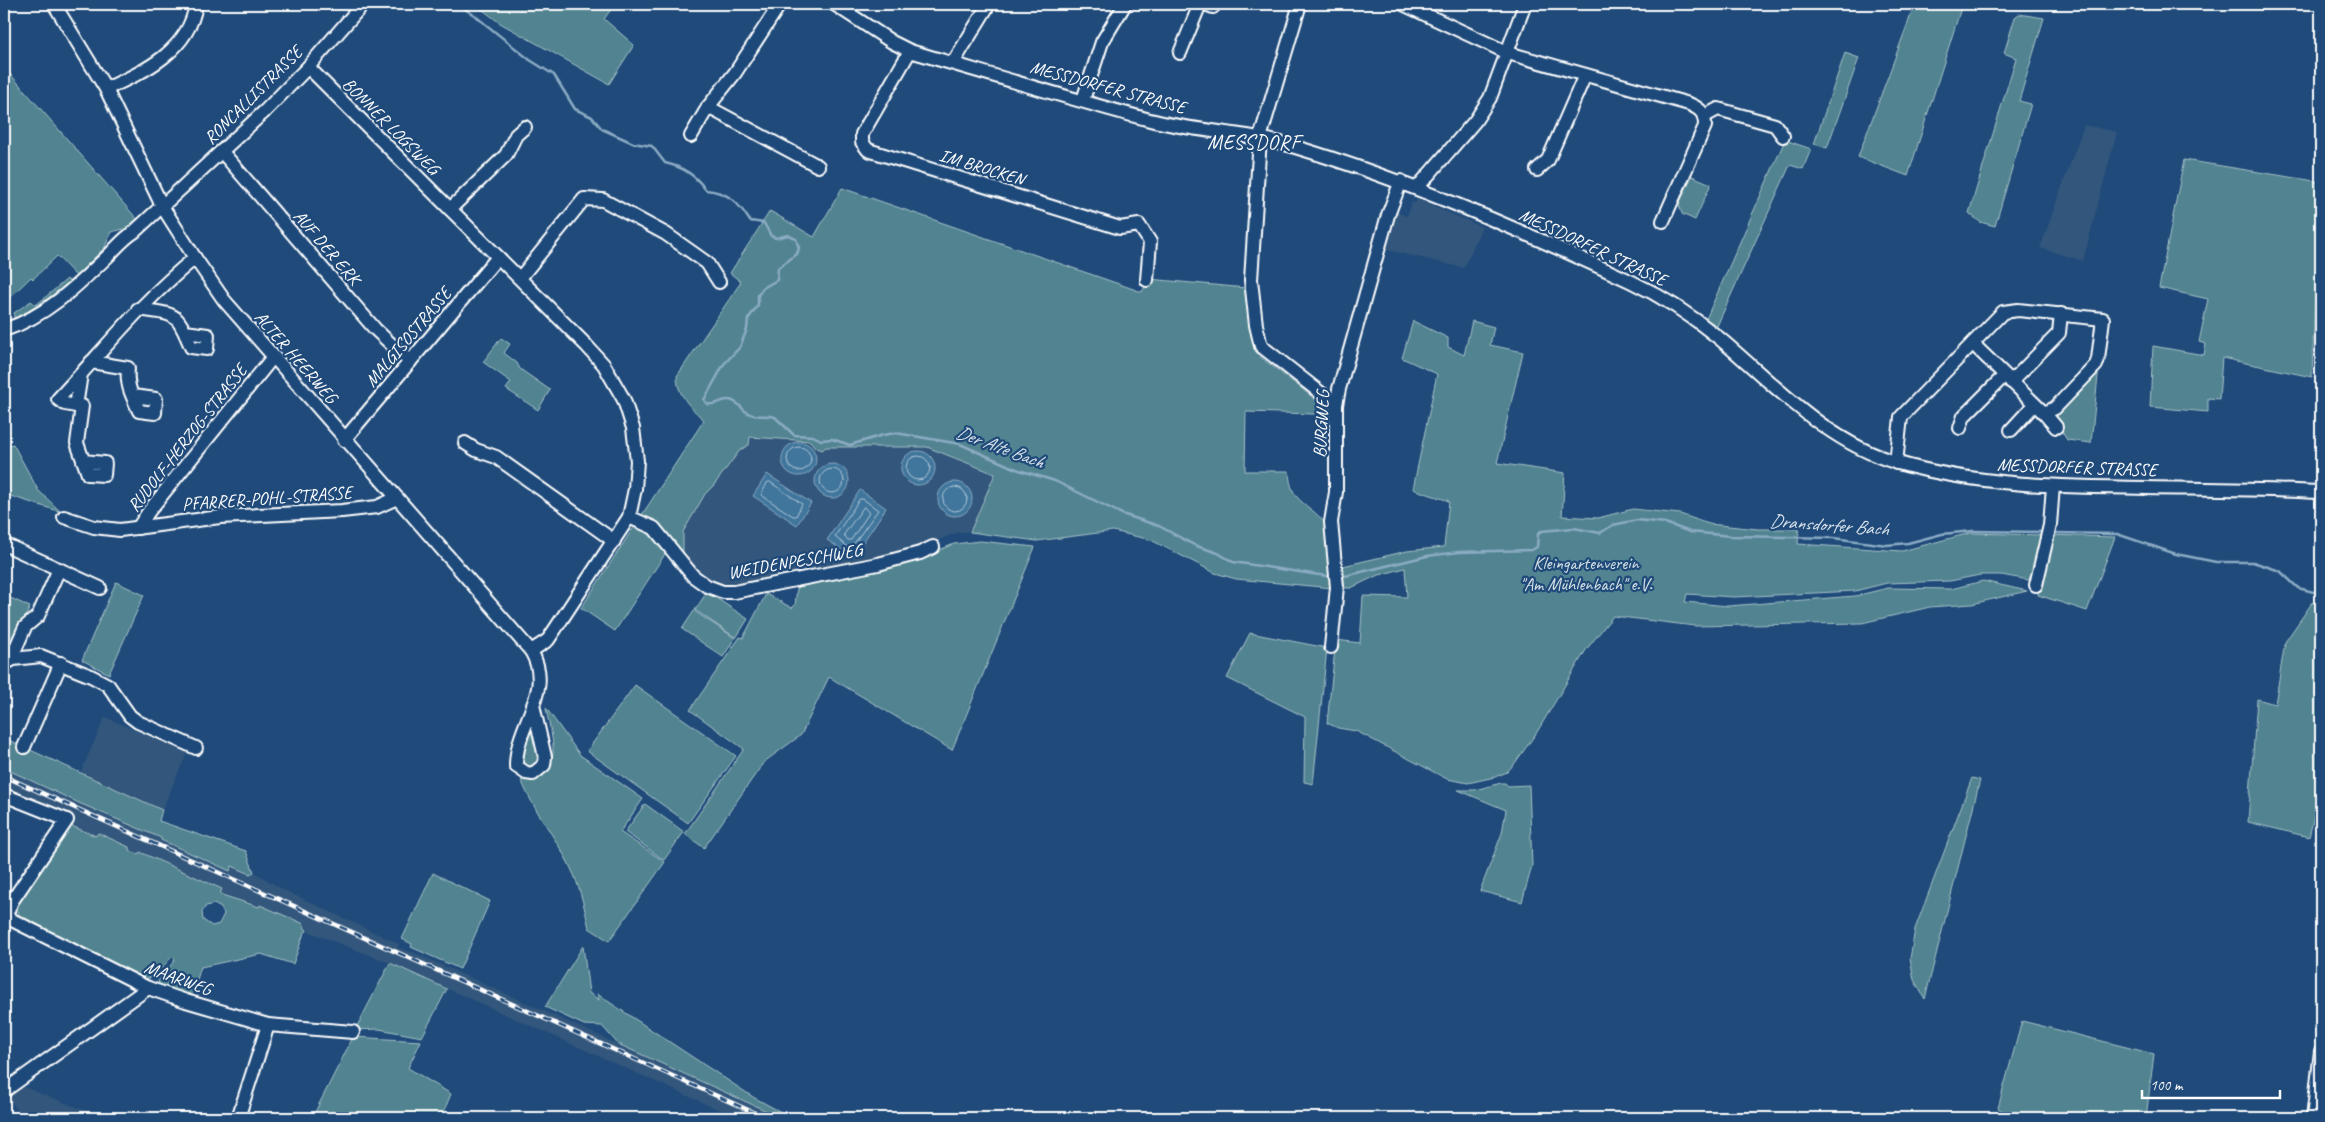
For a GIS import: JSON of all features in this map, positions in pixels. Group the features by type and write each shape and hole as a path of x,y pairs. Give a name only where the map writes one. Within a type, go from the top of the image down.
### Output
{"street":[{"name":"ALTER HEERWEG","path":"54,4 106,89 162,206 224,300 344,440 531,651 537,662 540,687 516,751 516,766 526,773 533,774 544,765 545,757 534,705"},
{"path":"106,89 140,73 175,48 192,23 196,4"},
{"name":"RONCALLISTRASSE","path":"4,330 28,320 54,304 120,242 222,152 308,67 363,4"},
{"path":"691,136 708,107 735,73 780,4"},
{"name":"MESSDORFER STRASSE","path":"834,4 892,42 910,51 1154,121 1260,138 1289,145 1401,181 1627,280 1663,298 1719,338 1809,415 1835,434 1862,449 1896,463 2007,484 2321,492"},
{"path":"952,63 989,4"},
{"path":"1083,100 1102,42 1126,4"},
{"path":"1180,53 1200,4"},
{"path":"1300,4 1260,138 1251,280 1258,338 1261,346 1336,405"},
{"path":"1403,4 1508,53 1689,104 1700,109 1705,116 1705,126 1662,221"},
{"path":"1417,188 1475,121 1490,98 1525,4"},
{"name":"IM BROCKEN","path":"910,51 862,134 862,142 868,150 1120,228 1139,225 1150,242 1147,280"},
{"name":"BONNER LOGSWEG","path":"308,67 520,278 599,360 614,381 624,400 632,428 637,461 635,489 629,517 548,640 531,651"},
{"path":"1537,170 1548,160 1585,75"},
{"path":"708,107 818,166"},
{"path":"1705,116 1718,109 1775,125 1783,136"},
{"path":"450,209 506,155 516,135 525,127"},
{"name":"AUF DER ERK","path":"222,152 375,329 410,362"},
{"name":"BURGWEG","path":"1331,646 1337,587 1331,522 1336,492 1336,405 1388,215 1401,181"},
{"path":"520,278 584,199 603,200 666,234 707,263 719,282"},
{"name":"MALGISOSTRASSE","path":"344,440 498,257"},
{"path":"83,461 77,443 82,406 65,404 58,399 138,309 195,258"},
{"path":"138,309 173,314 179,319 185,332"},
{"path":"1896,463 1901,417 2003,312 2018,310 2103,319 2096,365 2055,408 2039,409 2011,430"},
{"path":"1960,428 1964,416 2059,333 2061,314"},
{"path":"1973,344 2056,427"},
{"name":"RUDOLF-HERZOG-STRASSE","path":"64,517 105,530 138,528 273,357"},
{"path":"91,362 128,368 126,382 133,396"},
{"path":"76,406 81,374"},
{"path":"465,443 476,450 496,457 614,541"},
{"path":"2036,585 2050,525 2053,486"},
{"name":"PFARRER-POHL-STRASSE","path":"138,528 220,517 342,511 377,507 397,498"},
{"name":"WEIDENPESCHWEG","path":"629,517 654,528 693,576 707,586 723,592 734,592 878,564 933,547"},
{"path":"4,544 100,588"},
{"path":"7,661 24,627 38,616 59,569"},
{"path":"7,661 41,656 61,663 108,685 130,716 138,722 183,735 196,748"},
{"path":"24,747 61,663"},
{"path":"4,795 67,820 12,901 4,918"},
{"name":"MAARWEG","path":"4,918 148,988 268,1025 353,1032"},
{"path":"4,1091 148,988"},
{"path":"238,1118 268,1025"},
{"path":"2313,1118 2321,1051"}],"shaded area":[{"path":"2084,125 2117,132 2083,261 2040,248"},
{"path":"1417,199 1482,227 1464,268 1383,249 1393,211 1407,216 1412,202 1415,203"},
{"path":"750,437 810,441 815,447 822,450 825,447 927,447 995,475 970,532 959,532 914,550 909,546 900,554 737,585 720,583 701,575 683,553 683,532 705,494 714,485 740,449 749,445"},
{"path":"105,717 187,753 162,810 80,774"},
{"path":"4,768 79,803 162,838 161,840 229,871 232,866 250,874 254,872 282,889 399,944 398,948 413,952 782,1118 737,1118 390,963 307,931 306,927 260,905 259,908 220,894 221,889 140,852 139,855 128,850 129,847 98,834 96,837 69,825 72,820 4,789"},
{"path":"21,1086 105,1118 23,1118 7,1096"}],"green space":[{"path":"475,4 615,4 604,19 634,45 609,84 500,23"},
{"path":"1915,4 1950,4 1961,8 1908,176 1858,157"},
{"path":"2019,14 2044,18 2019,101 2031,104 1995,226 1980,222 1969,213 2016,58 2004,53 2015,17"},
{"path":"1845,53 1859,58 1827,148 1814,144"},
{"path":"4,67 137,219 128,228 111,232 105,247 76,276 57,256 33,279 31,277 4,303"},
{"path":"1785,140 1811,149 1803,169 1790,165 1717,326 1706,319"},
{"path":"2184,160 2321,182 2321,267 2315,292 2312,377 2222,358 2219,399 2208,398 2208,412 2150,407 2153,346 2204,355 2206,344 2199,342 2208,299 2159,288"},
{"path":"1692,176 1711,184 1695,220 1682,214 1679,204"},
{"path":"842,188 1142,292 1149,279 1246,288 1253,339 1258,355 1328,409 1314,414 1246,412 1245,471 1289,471 1290,482 1296,496 1325,523 1332,588 1236,579 1215,573 1151,540 1113,531 1037,541 970,532 995,474 927,447 826,447 822,450 815,447 810,441 750,437 749,445 740,450 705,494 683,532 683,553 667,551 615,631 581,608 704,420 682,395 677,376 741,282 730,273 770,211 814,237"},
{"path":"67,279 70,282 37,308 14,319 14,313 31,301 36,305"},
{"name":"Kleingartenverein \"Am Mühlenbach\" e.V.","path":"1413,321 1448,338 1448,347 1464,355 1472,321 1494,327 1490,345 1523,352 1497,463 1565,473 1562,516 1598,518 1633,509 1680,514 1709,524 1758,529 1799,529 1798,544 1902,551 1970,533 2115,537 2087,611 2038,595 2040,582 2001,575 1980,575 1950,581 1887,583 1855,591 1734,597 1687,594 1685,602 1728,606 1855,596 1888,588 1951,589 1983,581 2027,591 1972,604 1930,607 1862,623 1695,626 1613,616 1586,650 1537,732 1507,772 1495,777 1468,783 1447,779 1356,731 1338,728 1327,723 1336,640 1360,643 1363,596 1407,597 1405,568 1376,576 1351,588 1344,588 1343,566 1407,551 1444,547 1449,501 1413,489 1437,374 1402,358"},
{"path":"501,338 510,344 504,353 517,363 520,369 550,390 538,410 506,389 511,382 483,362"},
{"path":"2099,366 2091,443 2067,440 2059,427 2062,423 2055,416"},
{"path":"13,444 38,490 61,512 4,494 4,447"},
{"path":"980,541 1035,547 952,750 829,677 801,735 764,762 704,848 685,834 744,749 690,710 740,637 743,638 766,594 792,608 795,605 797,589 804,582 932,553 954,544"},
{"path":"116,582 144,595 109,674 82,660"},
{"path":"707,592 748,619 736,638 695,610"},
{"path":"4,595 30,607 12,646 4,654"},
{"path":"2321,602 2321,613 2317,624 2321,644 2321,787 2309,837 2248,822 2257,699 2275,704 2285,642 2312,603"},
{"path":"694,611 735,638 723,657 682,629"},
{"path":"1250,633 1327,648 1313,784 1304,782 1305,717 1227,678"},
{"path":"635,685 736,756 688,823 587,751"},
{"path":"546,708 580,755 643,799 620,832 665,862 609,941 589,928 581,894 574,875 562,851 533,805 521,780 541,777 551,761 553,745"},
{"path":"531,723 539,757 538,763 531,768 524,765 521,758"},
{"path":"4,738 162,810 159,821 246,851 254,872 250,874 232,866 230,871 4,768"},
{"path":"1972,778 1980,780 1925,999 1914,980 1910,959 1915,929"},
{"path":"1505,783 1508,786 1529,785 1532,866 1522,902 1480,891 1502,833 1506,810 1458,790 1475,790"},
{"path":"645,804 684,832 664,860 625,832"},
{"path":"69,825 96,836 98,833 129,847 129,850 138,854 140,852 222,889 220,894 259,907 260,905 302,923 307,931 304,933 293,964 261,954 201,967 191,998 160,988 158,981 175,960 172,957 155,975 141,979 20,918 16,905","holes":["214,904 221,908 224,914 219,924 212,926 203,920 202,912 206,906"]},
{"path":"433,873 490,901 460,969 411,947 412,944 402,939"},
{"path":"583,946 589,993 599,1000 597,994 753,1097 792,1118 782,1118 618,1044 602,1026 584,1025 545,1007"},
{"path":"390,963 447,989 422,1037 379,1029 355,1030"},
{"path":"2022,1021 2154,1054 2146,1118 2012,1118 1998,1108"},
{"path":"353,1037 421,1041 408,1068 451,1094 441,1118 312,1118"}],"water":[{"path":"799,442 811,447 816,459 811,471 799,476 787,471 782,459 787,447"},
{"path":"918,451 930,456 935,468 930,480 918,485 906,480 901,468 906,456"},
{"path":"832,464 844,469 849,481 844,493 832,498 820,493 815,481 820,469"},
{"path":"767,474 811,503 797,525 753,496"},
{"path":"955,482 962,483 967,487 971,492 971,506 967,511 962,515 955,516 948,515 943,511 939,506 938,499 939,492 943,487 948,483"},
{"path":"860,490 886,508 853,557 827,540"}],"waterway":[{"name":"Der Alte Bach","path":"457,4 474,15 530,60 554,75 575,109 592,117 602,129 633,143 652,146 665,163 688,172 706,190 720,193 732,199 750,221 764,223 771,236 776,238 788,235 796,239 799,248 797,254 778,268 777,280 763,288 758,295 758,305 748,319 747,329 740,347 724,364 704,400 707,404 732,400 751,414 775,417 794,435 813,436 821,440 832,439 850,445 896,433 960,444 1016,469 1055,481 1122,514 1159,526 1194,545 1218,553 1233,562 1333,577"},
{"name":"Dransdorfer Bach","path":"1341,577 1427,556 1459,552 1532,550 1537,547 1538,534 1541,531 1574,528 1600,533 1613,525 1637,520 1665,523 1690,532 1731,536 1833,538 1887,545 1908,543 1942,534 1973,531 2045,532"},
{"name":"Dransdorfer Bach","path":"2053,533 2117,534 2176,554 2216,562 2253,562 2280,571 2298,588 2321,594"}],"railway":[{"path":"4,776 766,1118"}],"district":[{"name":"MESSDORF","path":"1254,142"}]}
